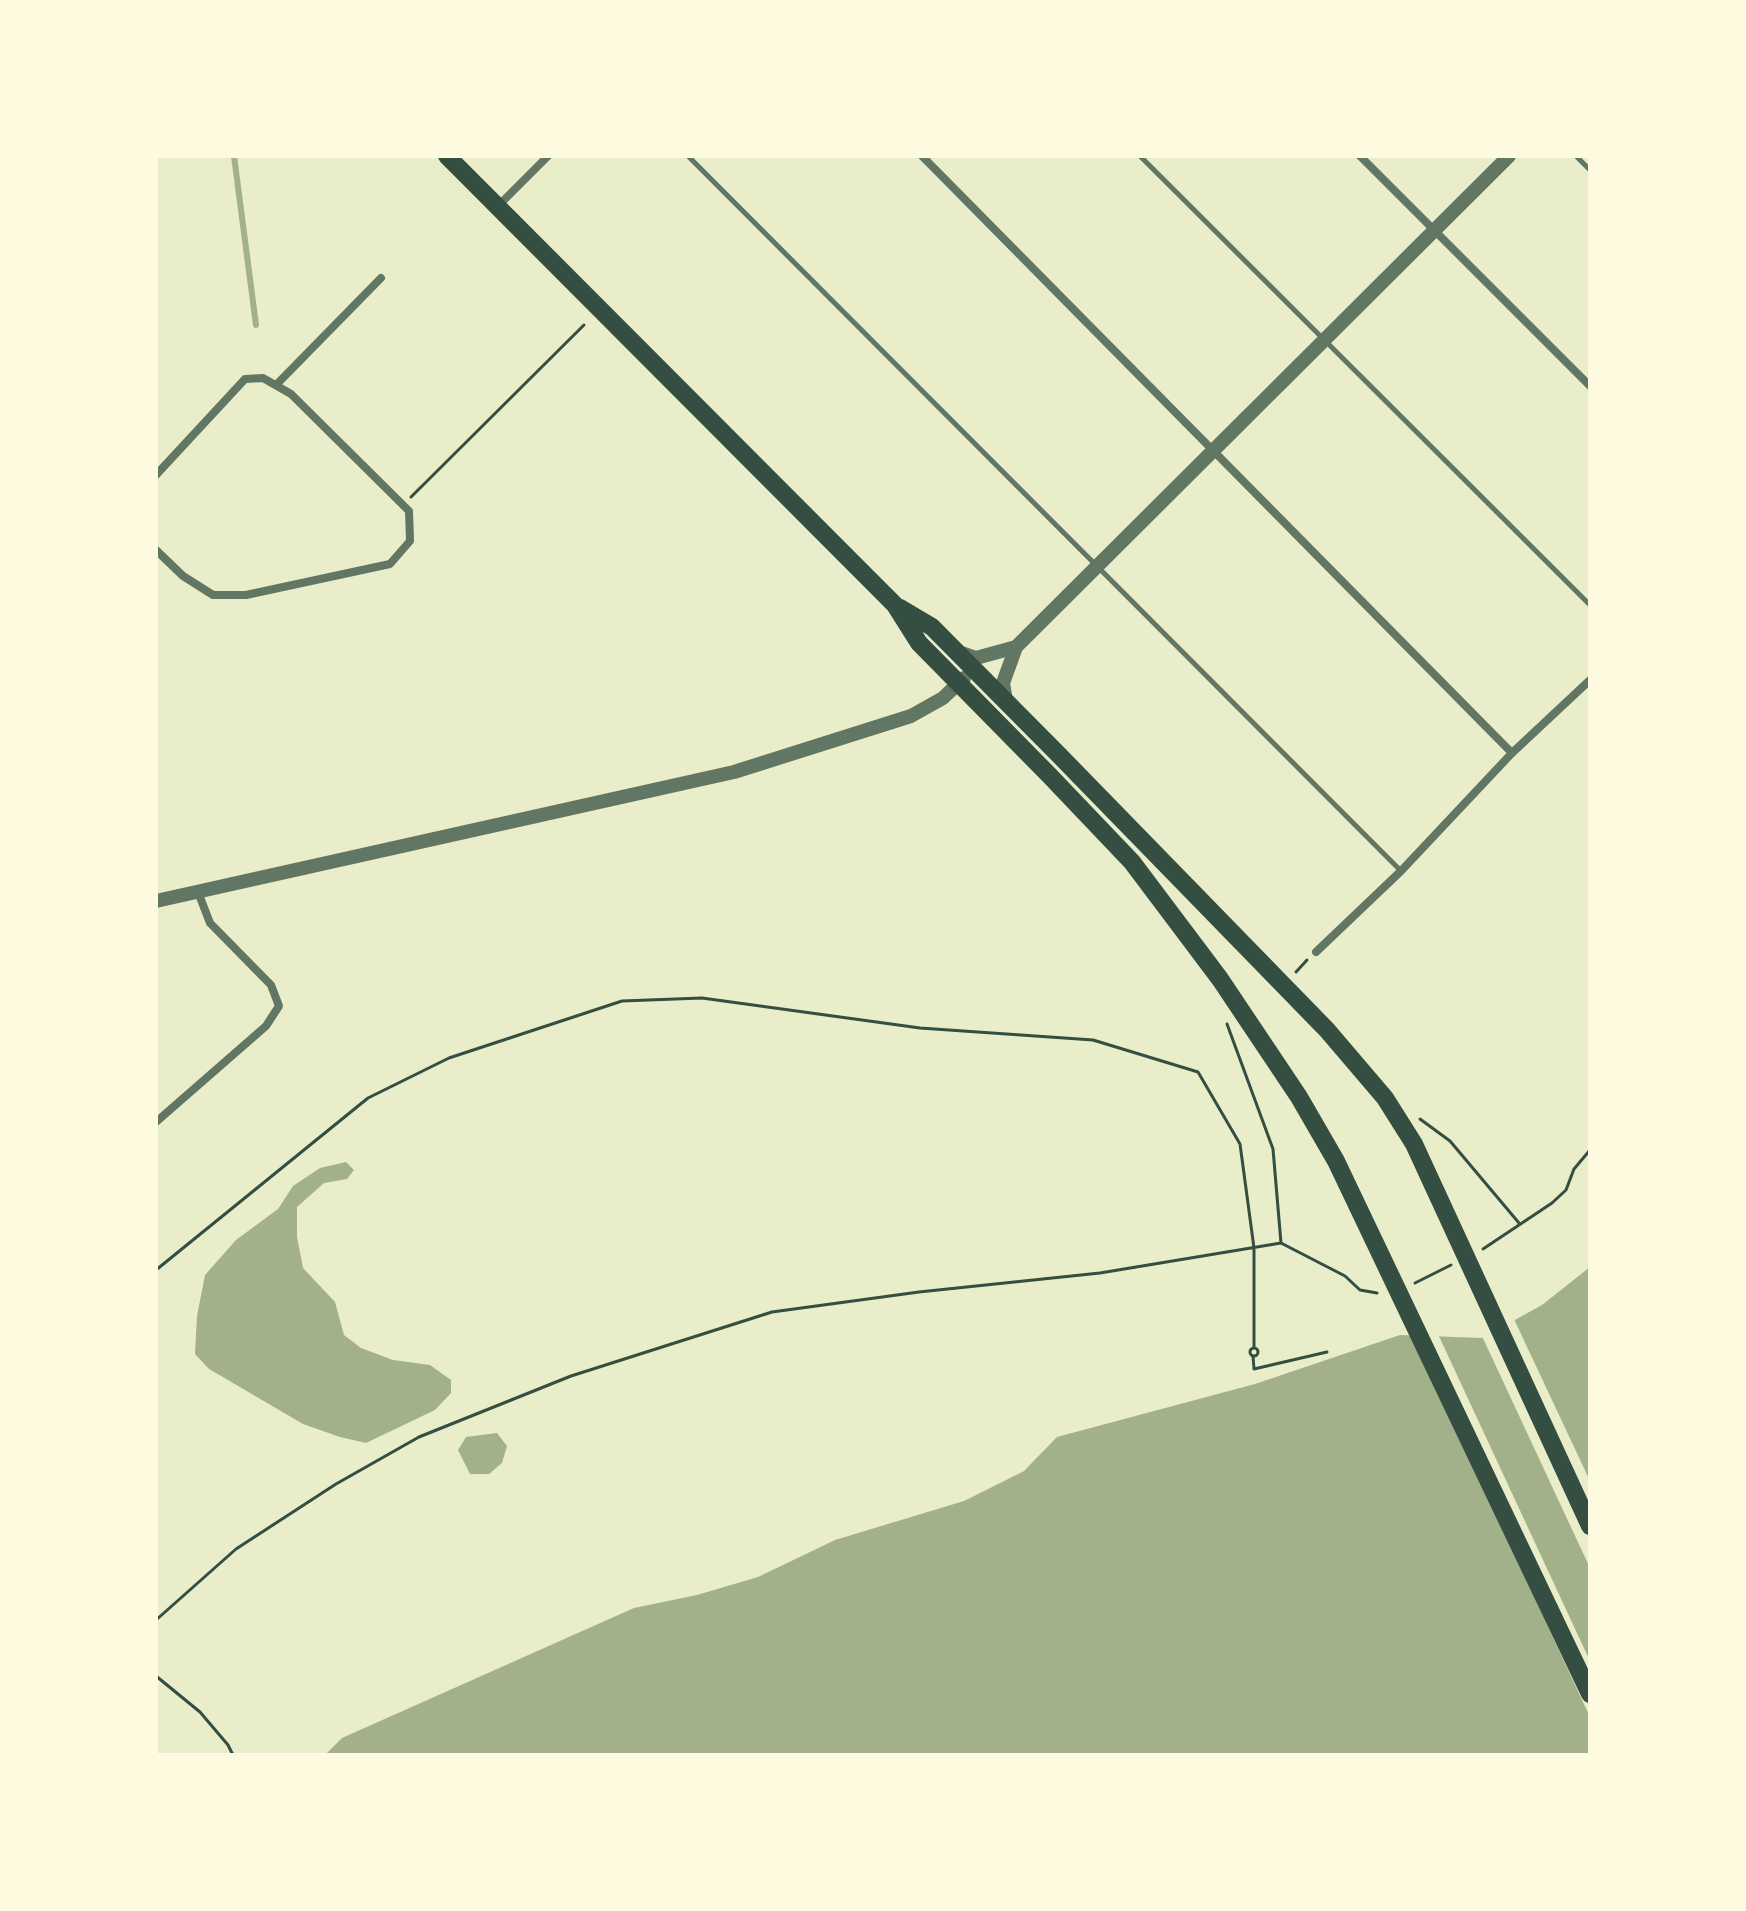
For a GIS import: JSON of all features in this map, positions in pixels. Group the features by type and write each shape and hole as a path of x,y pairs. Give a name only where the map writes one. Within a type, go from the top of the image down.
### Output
{"main road":[{"path":"447,156 895,605 919,643 1132,862 1220,979 1307,1110 1336,1161 1590,1694"},
{"path":"895,605 932,627 1006,701 1327,1030 1385,1098 1414,1144 1590,1526"}],"street":[{"path":"498,206 548,156"},
{"path":"922,156 1512,753"},
{"path":"1360,156 1590,386"},
{"path":"1006,701 1003,683 1016,647 1509,156"},
{"path":"276,385 381,278"},
{"path":"156,475 245,379 263,378 291,394 409,511 410,541 390,564 246,595 213,595 183,576 156,550"},
{"path":"956,652 976,658 1016,647"},
{"path":"156,901 734,772 911,716 943,698 973,669"},
{"path":"1316,952 1401,871 1512,753 1590,680"},
{"path":"156,1122 266,1026 279,1006 271,985 210,923 198,892"}],"lane":[{"path":"688,156 1401,871"},
{"path":"1140,156 1590,605"},
{"path":"1576,156 1590,170"}],"path":[{"path":"403,505 584,325"},
{"path":"1283,985 1316,952"},
{"path":"156,1270 368,1098 449,1058 622,1001 702,998 920,1028 1093,1040 1198,1072 1240,1144 1254,1248 1254,1347 1249,1352 1253,1356 1254,1369 1327,1352"},
{"path":"1226,1023 1273,1149 1281,1243"},
{"path":"1421,1119 1450,1141 1519,1223"},
{"path":"1476,1253 1552,1203 1566,1190 1574,1169 1590,1150"},
{"path":"156,1620 236,1549 336,1484 419,1437 571,1376 772,1312 919,1292 1100,1273 1281,1243 1334,1269 1360,1290 1378,1294"},
{"path":"1413,1284 1451,1265"},
{"path":"156,1676 200,1712 233,1755"}],"shaded area":[{"path":"346,1162 354,1170 347,1179 324,1183 297,1207 297,1237 303,1268 335,1302 344,1335 361,1348 393,1360 430,1365 451,1380 451,1393 435,1410 366,1443 303,1424 209,1369 195,1354 197,1316 205,1275 236,1240 278,1209 293,1186 320,1168"},
{"path":"1590,1267 1590,1755 325,1755 342,1738 634,1608 697,1595 758,1577 835,1540 964,1501 1024,1471 1057,1437 1255,1384 1400,1335 1482,1338 1542,1305"},
{"path":"497,1433 507,1446 502,1463 489,1474 470,1474 458,1450 466,1437"}],"pier":[{"path":"1513,1317 1590,1481 1590,1568 1481,1334"},
{"path":"1410,1331 1437,1332 1590,1661 1590,1717"}],"waterway":[{"path":"234,156 256,325"}]}
